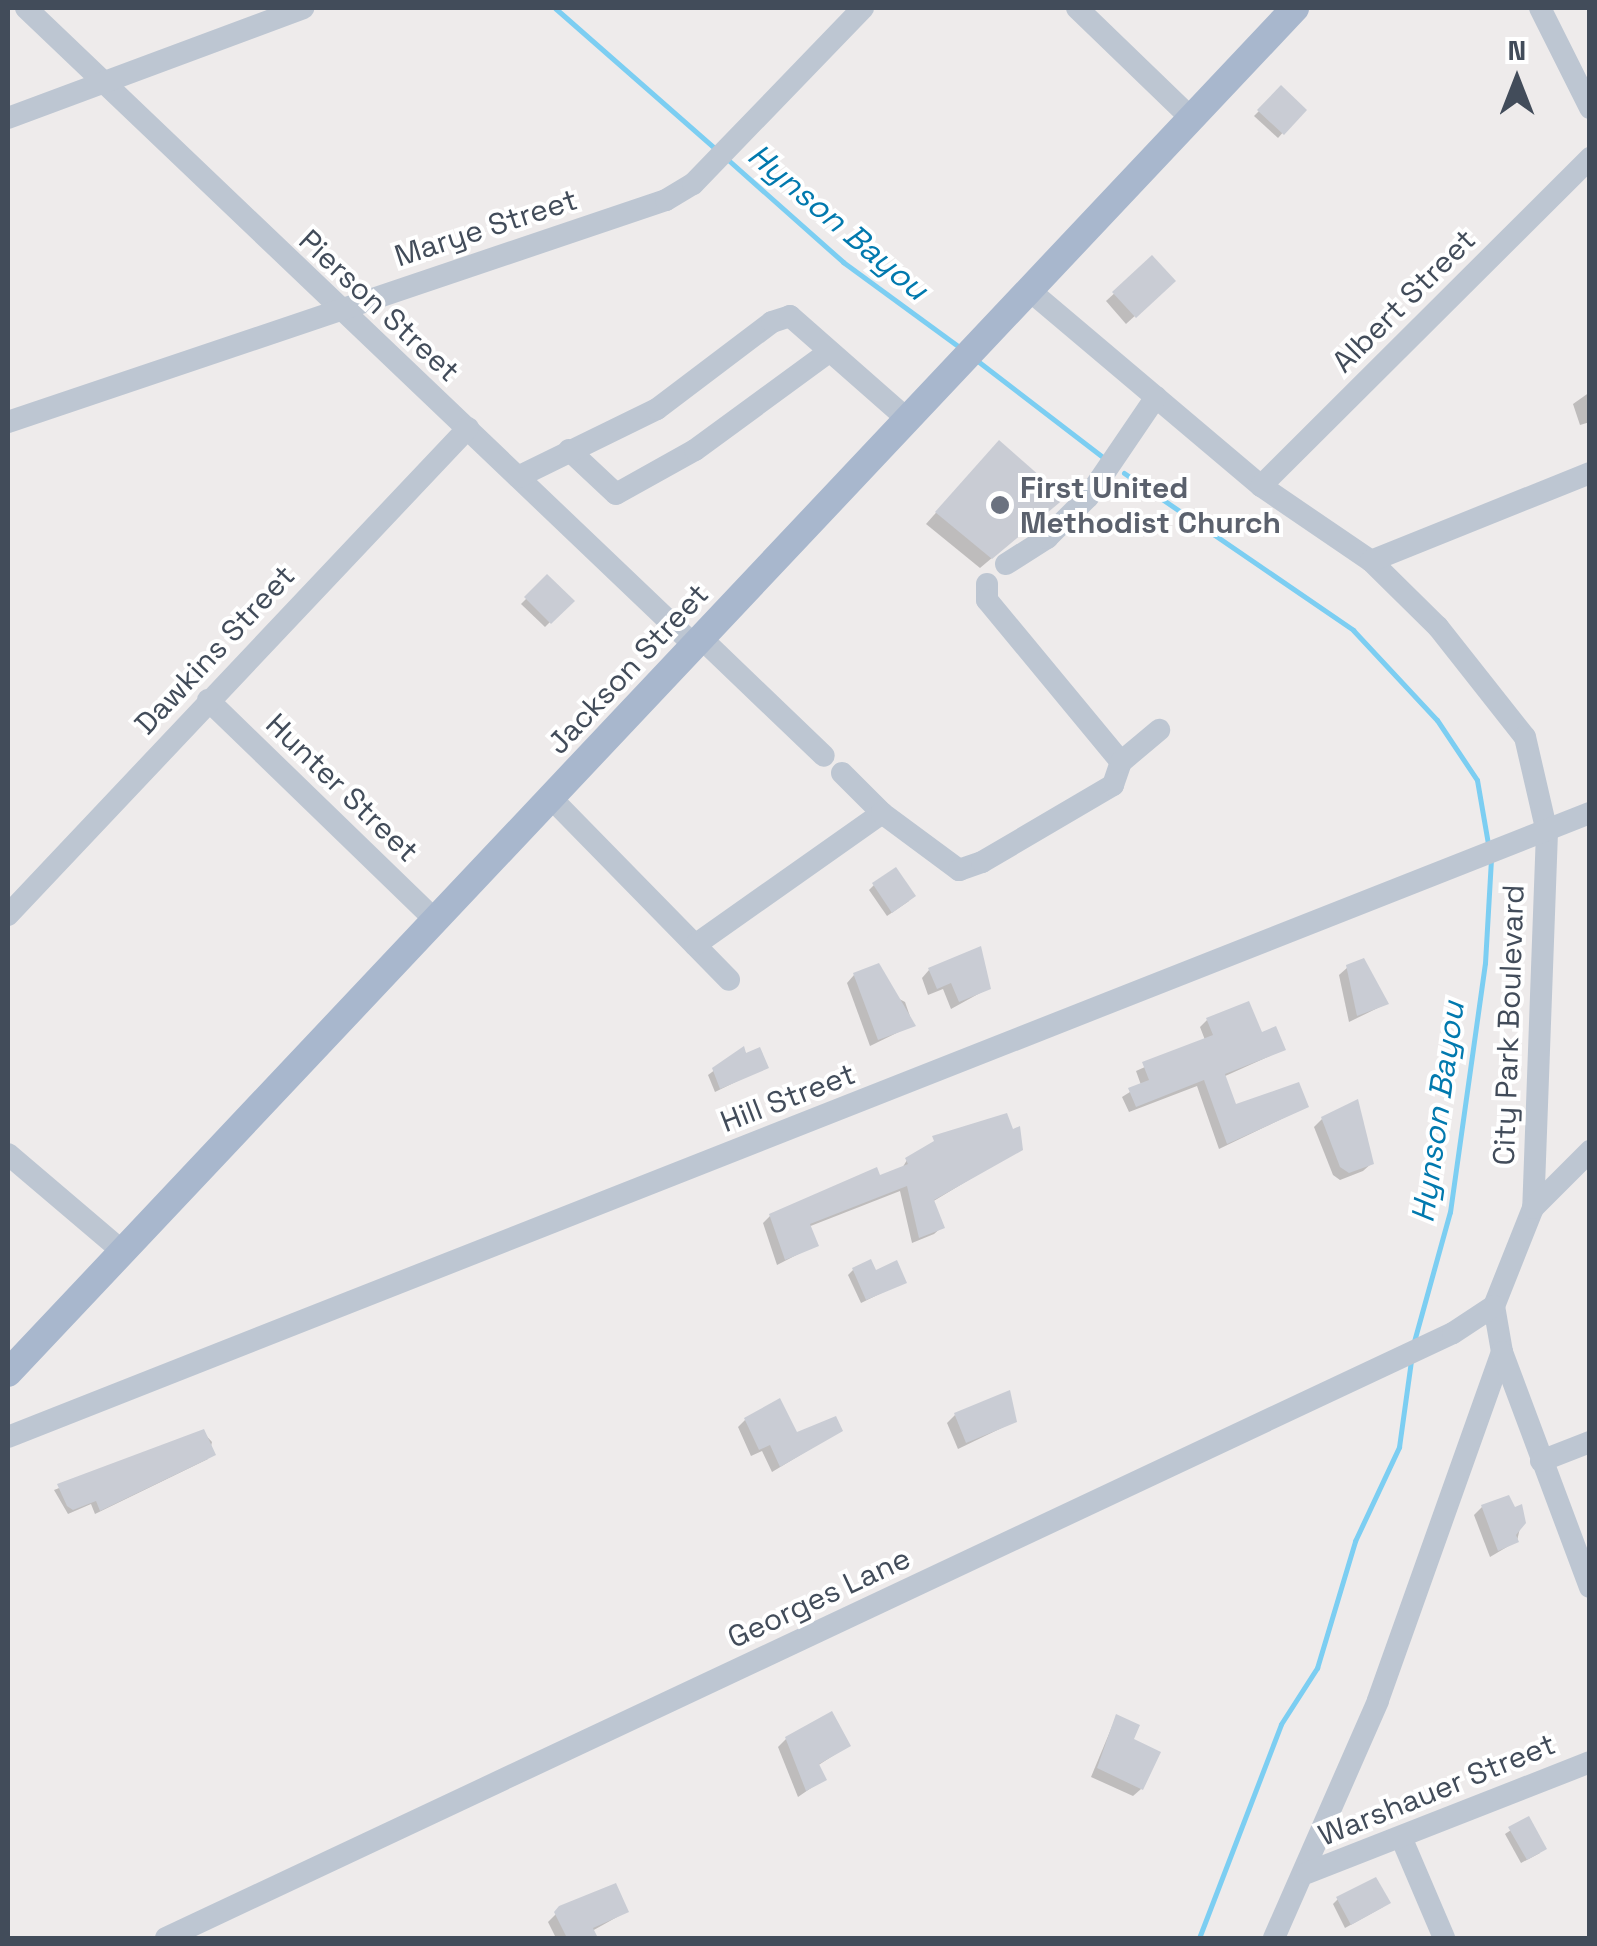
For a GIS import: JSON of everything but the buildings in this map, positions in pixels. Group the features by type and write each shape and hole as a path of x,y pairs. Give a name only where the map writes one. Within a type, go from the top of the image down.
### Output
{"main road":[{"name":"Jackson Street","path":"8,1373 1295,8"}],"street":[{"name":"Pierson Street","path":"26,8 103,87 337,309 833,764 882,814 960,870 1112,785 1120,762"},
{"path":"8,118 103,87 304,8"},
{"name":"Marye Street","path":"8,422 666,200 693,184 863,8"},
{"path":"1077,8 1192,118"},
{"path":"1540,8 1584,78 1590,108"},
{"name":"Albert Street","path":"1261,486 1590,158"},
{"name":"City Park Boulevard","path":"1029,290 1261,486 1371,562 1465,656 1524,737 1547,832 1532,1208 1494,1306"},
{"path":"518,477 657,409 772,322 790,316 906,418"},
{"path":"570,450 616,494 695,450 828,352"},
{"path":"1006,564 1047,538 1088,498 1156,397"},
{"name":"Dawkins Street","path":"8,915 468,428"},
{"path":"1371,562 1590,473"},
{"path":"987,584 987,600 1120,762 1159,730"},
{"name":"Hunter Street","path":"208,700 435,920"},
{"path":"552,799 729,980"},
{"path":"695,945 882,814"},
{"name":"Hill Street","path":"8,1437 1590,814"},
{"path":"1532,1208 1590,1152"},
{"path":"8,1154 122,1252"},
{"path":"1494,1306 1502,1352 1590,1587"},
{"name":"Georges Lane","path":"166,1938 1454,1333 1494,1306"},
{"path":"1274,1938 1307,1874 1378,1701 1502,1352"},
{"path":"1541,1461 1590,1442"},
{"name":"Warshauer Street","path":"1307,1874 1590,1762"},
{"path":"1400,1836 1444,1938"}],"waterway":[{"name":"Hynson Bayou","path":"555,8 718,151"},
{"name":"Hynson Bayou","path":"726,158 843,262 962,349"},
{"name":"Hynson Bayou","path":"975,359 1104,458"},
{"name":"Hynson Bayou","path":"1124,473 1353,630 1437,720 1477,780 1488,844"},
{"name":"Hynson Bayou","path":"1413,1345 1450,1212 1485,963 1491,859"},
{"name":"Hynson Bayou","path":"1199,1938 1281,1724 1317,1668 1355,1541 1399,1447 1411,1361"}],"place":[{"name":"First United Methodist Church","path":"1000,505"}]}
